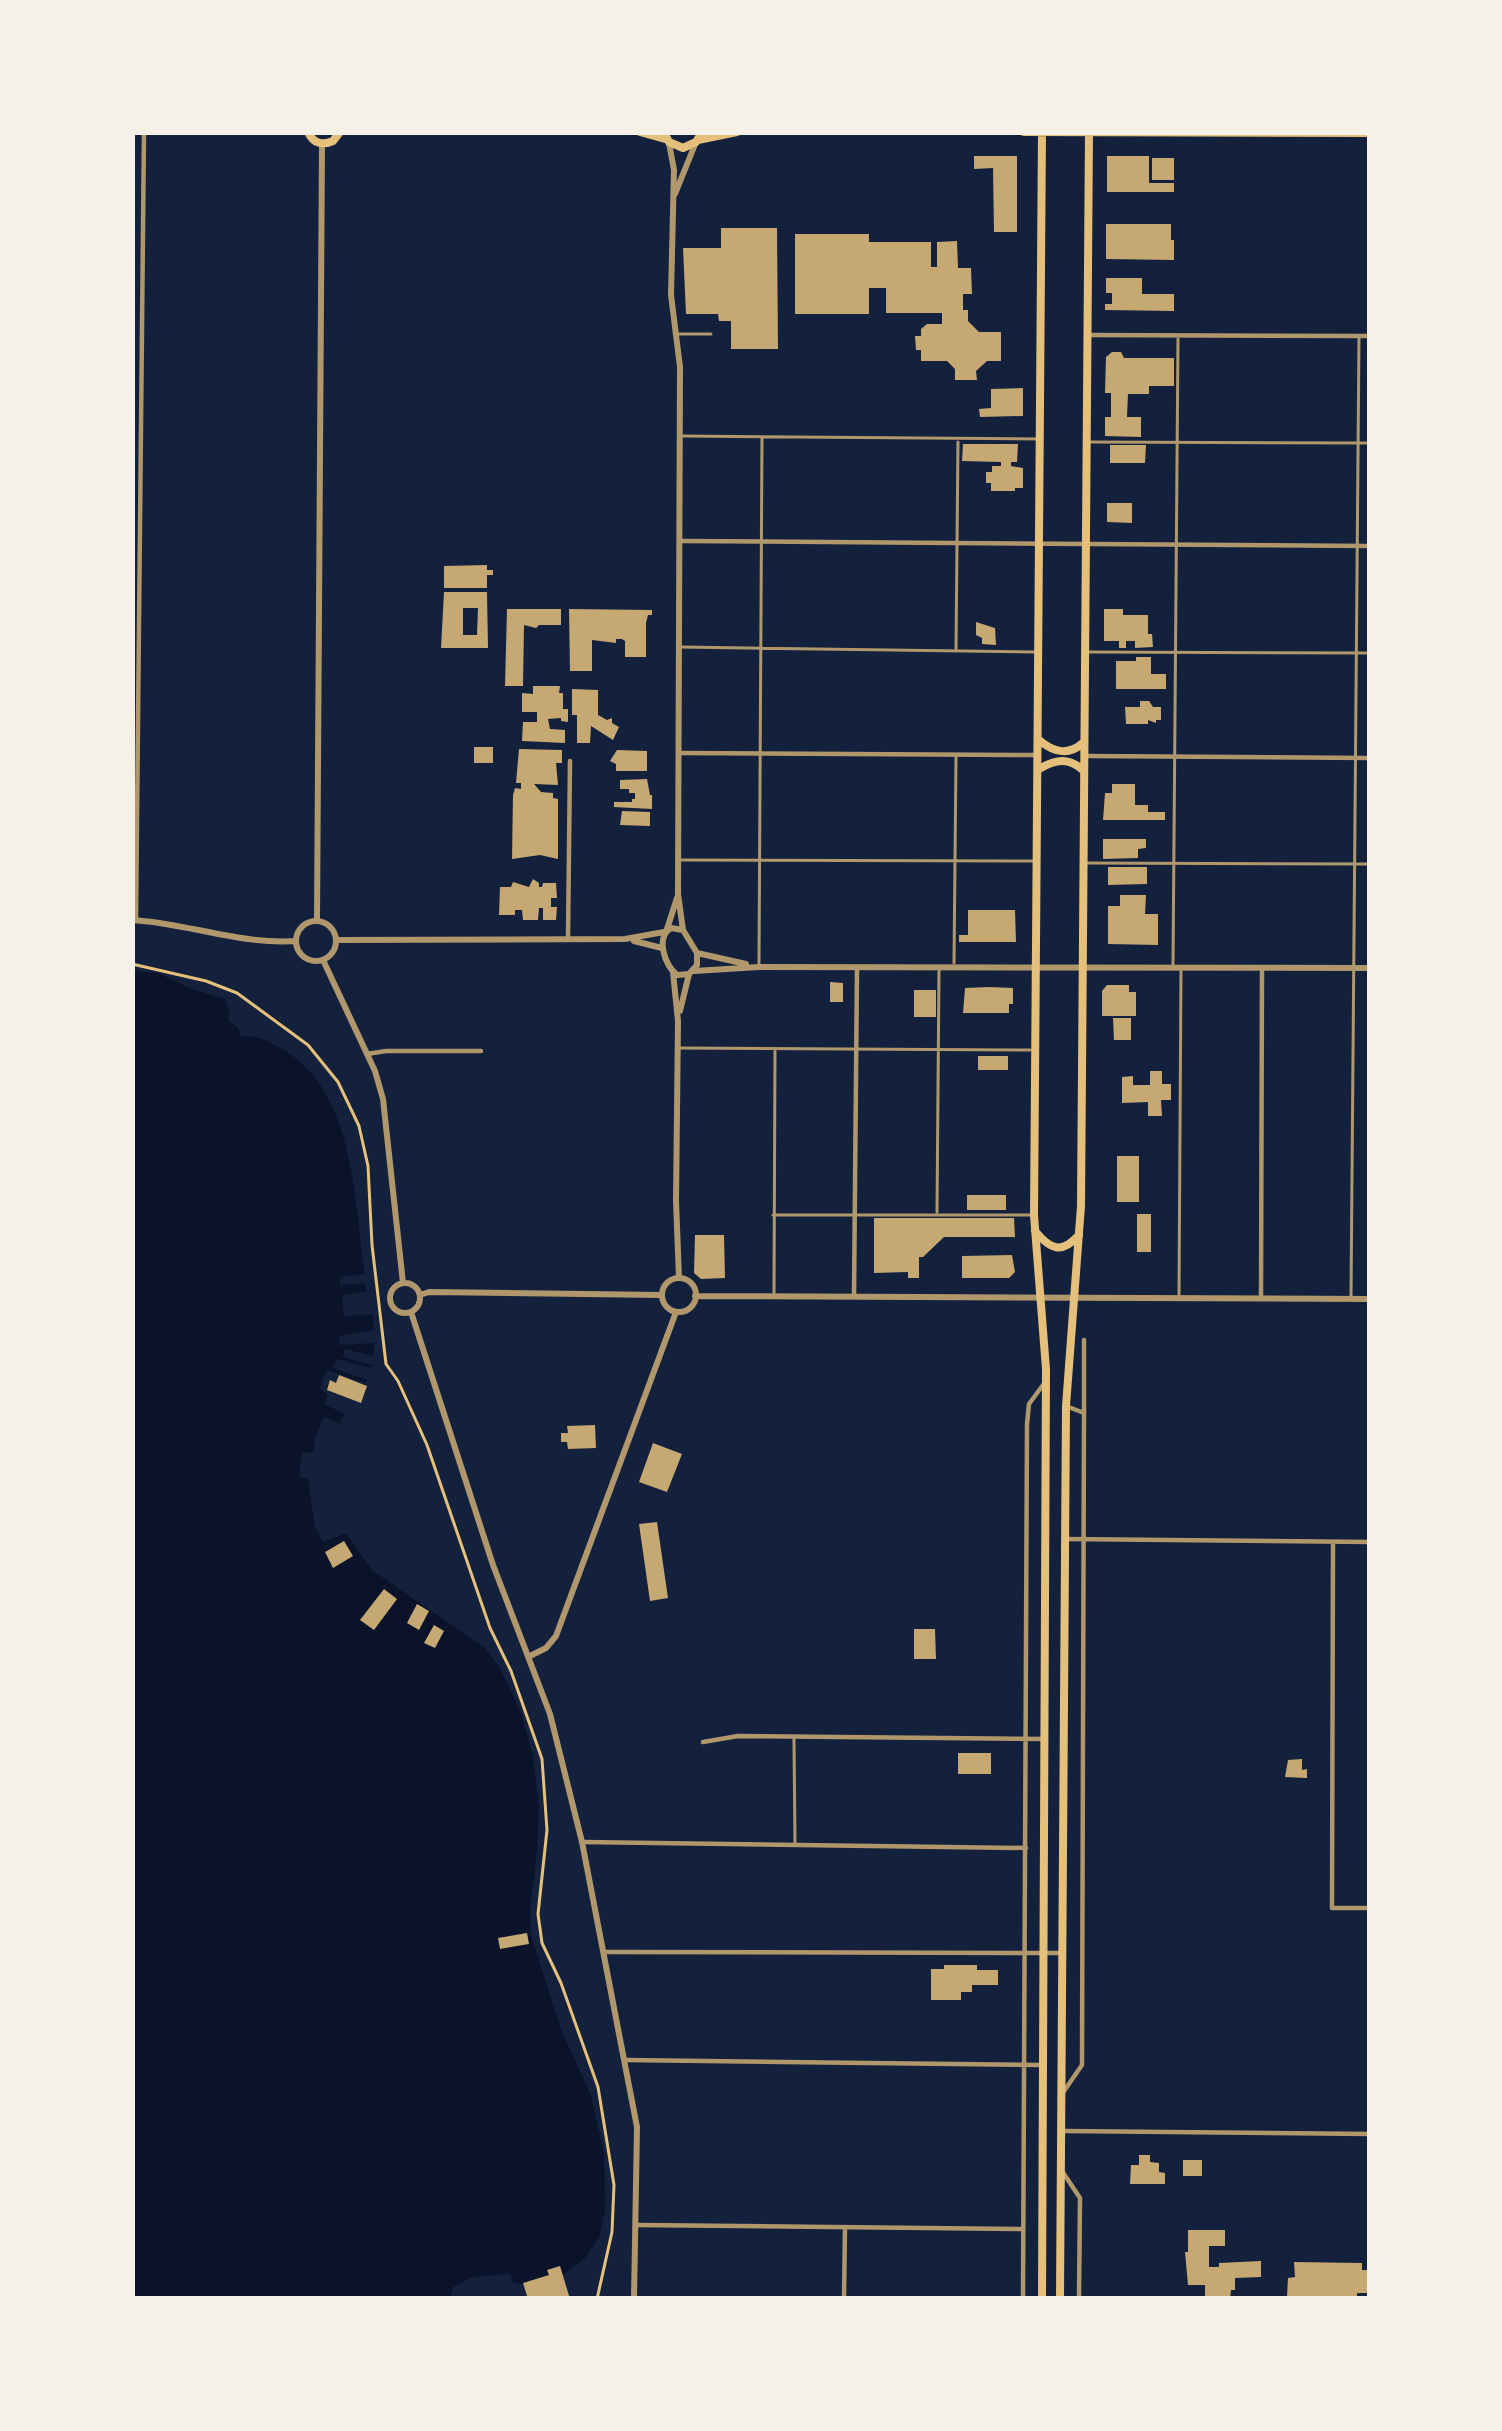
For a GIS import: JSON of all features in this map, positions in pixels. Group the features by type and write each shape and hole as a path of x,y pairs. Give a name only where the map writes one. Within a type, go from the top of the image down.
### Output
{"main road":[{"path":"308,132 322,144 333,141 340,132"},
{"path":"640,132 666,138 682,148 699,138 737,132"},
{"path":"1024,132 1370,134"},
{"path":"1042,132 1034,1214 1046,1381 1042,2299"},
{"path":"1060,2299 1066,1406 1080,1234 1089,132"},
{"path":"1038,739 1057,752 1068,752 1085,741"},
{"path":"1038,770 1069,760 1085,772"},
{"path":"1035,1231 1045,1243 1058,1248 1080,1234"}],"street":[{"path":"144,132 134,920 247,940 296,941"},
{"path":"666,138 674,170 671,295 680,367 678,894 683,930 697,953 698,965 678,1021"},
{"path":"671,213 699,138"},
{"path":"317,920 322,144"},
{"path":"1087,334 1370,336"},
{"path":"680,542 1370,545"},
{"path":"679,752 1038,755"},
{"path":"1085,756 1370,758"},
{"path":"568,939 570,761"},
{"path":"678,894 664,948 674,973 678,1021 680,1278"},
{"path":"317,920 333,929 337,940 334,952 323,961 305,958 296,941 304,924 317,920"},
{"path":"337,940 625,939 676,927 683,930"},
{"path":"625,939 664,948"},
{"path":"697,953 759,967"},
{"path":"323,961 380,1088 403,1283"},
{"path":"674,973 759,967 1370,968"},
{"path":"854,1297 857,968"},
{"path":"1261,1298 1262,968"},
{"path":"367,1054 482,1052"},
{"path":"680,1278 692,1285 695,1296 689,1308 676,1312 666,1306 662,1295 668,1282 680,1278"},
{"path":"403,1283 414,1286 420,1295 411,1312"},
{"path":"403,1283 391,1292 391,1302 396,1310 411,1312"},
{"path":"420,1295 662,1295"},
{"path":"695,1296 1370,1298"},
{"path":"411,1312 558,1741 582,1842 637,2127 634,2299"},
{"path":"529,1656 546,1648 556,1636 676,1312"},
{"path":"1062,2094 1082,2065 1084,1340"},
{"path":"1023,2299 1028,1424 1029,1404 1046,1381"},
{"path":"1066,1406 1084,1413"},
{"path":"1065,1539 1370,1542"},
{"path":"1333,1542 1332,1908 1370,1908"},
{"path":"703,1742 738,1736 1046,1739"},
{"path":"582,1842 1026,1848"},
{"path":"604,1952 1063,1953"},
{"path":"626,2060 1044,2066"},
{"path":"1062,2131 1370,2134"},
{"path":"1062,2171 1080,2198 1079,2299"},
{"path":"637,2225 1022,2229"},
{"path":"844,2299 845,2227"}],"lane":[{"path":"677,334 711,334"},
{"path":"1178,335 1174,863 1179,1298"},
{"path":"1351,1298 1359,336"},
{"path":"680,436 1040,440"},
{"path":"759,967 762,437"},
{"path":"956,650 958,439"},
{"path":"1087,442 1370,443"},
{"path":"679,647 1038,652"},
{"path":"1085,652 1370,653"},
{"path":"954,968 956,755"},
{"path":"678,860 1037,861"},
{"path":"1084,863 1370,864"},
{"path":"938,1214 939,968"},
{"path":"678,1048 1035,1050"},
{"path":"774,1296 775,1049"},
{"path":"773,1215 1034,1214"},
{"path":"794,1737 795,1846"}],"path":[{"path":"132,964 237,993 308,1045 338,1082 359,1126 368,1166 373,1261 386,1364 427,1445 542,1760 547,1830 538,1914 542,1943 598,2087 613,2173 612,2232 597,2299"}],"water":[{"path":"132,971 158,973 225,999 229,1021 241,1036 273,1044 307,1069 338,1120 353,1182 365,1274 340,1277 340,1285 365,1283 367,1292 342,1295 344,1316 373,1314 374,1330 339,1336 340,1345 374,1343 374,1356 345,1349 343,1357 371,1368 337,1359 333,1368 366,1383 326,1370 320,1389 328,1394 324,1404 345,1414 340,1424 324,1417 313,1453 302,1452 299,1477 308,1479 315,1527 323,1542 346,1533 372,1570 485,1648 521,1713 539,1806 531,1936 561,2029 591,2096 604,2153 605,2210 599,2238 585,2258 564,2274 520,2284 512,2282 511,2274 473,2277 453,2287 450,2299 132,2299"}],"building":[{"path":"974,156 1017,156 1017,232 994,232 993,168 974,169"},
{"path":"1107,156 1149,156 1149,183 1174,183 1174,192 1107,192"},
{"path":"1152,158 1174,158 1174,180 1152,180"},
{"path":"1106,224 1171,224 1174,260 1106,259"},
{"path":"721,228 777,228 778,349 731,349 731,321 719,321 718,314 686,314 683,248 721,248"},
{"path":"795,234 869,234 869,242 931,242 931,267 937,267 937,242 957,241 958,268 971,268 972,294 963,294 963,310 968,310 968,321 979,332 1001,332 1001,361 987,361 976,371 977,380 955,380 955,369 947,361 921,361 915,336 921,336 927,324 942,324 942,313 886,313 886,288 869,288 869,314 795,314"},
{"path":"1106,278 1142,278 1142,294 1174,294 1174,311 1105,310 1105,304 1112,304"},
{"path":"1121,352 1124,358 1174,358 1174,386 1149,386 1149,394 1128,394 1127,417 1141,417 1141,437 1105,436 1105,417 1111,417 1111,393 1105,393 1106,357"},
{"path":"1023,388 1023,416 980,417 979,409 991,408 991,389"},
{"path":"963,444 1018,444 1017,462 1011,466 1023,468 1023,488 991,491 986,472 1001,462 962,461"},
{"path":"1110,445 1146,445 1145,463 1110,463"},
{"path":"1107,503 1132,503 1132,523 1107,522"},
{"path":"487,565 493,575 487,575 487,588 444,588 444,566"},
{"path":"444,592 487,592 488,648 441,648","holes":["463,608 478,608 477,635 463,635"]},
{"path":"507,609 561,609 561,625 524,625 523,686 505,686"},
{"path":"569,609 652,610 646,623 646,657 625,657 622,639 616,643 592,640 592,671 570,671"},
{"path":"1104,609 1148,615 1153,647 1135,648 1135,641 1126,641 1126,648 1119,648 1119,641 1104,641"},
{"path":"976,622 995,628 996,645 982,644"},
{"path":"1136,657 1151,657 1151,674 1166,674 1166,689 1116,689 1116,661 1136,661"},
{"path":"533,686 560,686 568,722 548,719 550,729 565,730 565,743 522,741 523,722 537,722 537,712 522,712 522,693 533,694"},
{"path":"572,689 598,690 598,715 612,718 619,727 613,740 591,726 590,743 577,743"},
{"path":"1140,701 1161,707 1161,720 1126,724 1125,707 1140,707"},
{"path":"474,747 493,747 493,763 474,763"},
{"path":"519,749 562,750 562,763 556,763 558,785 534,784 558,799 558,859 540,855 512,859 513,795 515,788 521,789 521,783 516,783"},
{"path":"617,750 647,751 647,771 616,771 616,764 610,761"},
{"path":"647,779 652,809 614,807 614,802 635,799 629,789 620,789 620,780"},
{"path":"1112,784 1135,784 1135,805 1148,805 1148,812 1165,812 1165,820 1103,820 1105,793 1112,793"},
{"path":"622,811 650,812 650,826 620,825"},
{"path":"1103,839 1146,839 1146,848 1138,849 1138,858 1103,859"},
{"path":"1108,867 1147,867 1147,884 1108,885"},
{"path":"533,879 539,887 556,883 557,898 551,898 551,907 557,907 556,920 543,920 543,908 539,908 538,920 523,920 522,910 499,915 500,887 511,887 513,882 529,887"},
{"path":"1120,895 1146,895 1145,914 1158,914 1158,945 1108,944 1108,906 1120,906"},
{"path":"968,910 1015,910 1016,942 959,942 959,935 968,935"},
{"path":"830,982 843,983 843,1002 830,1002"},
{"path":"1107,985 1129,985 1129,992 1136,992 1136,1016 1102,1016 1102,991"},
{"path":"965,988 1013,988 1009,1013 963,1013"},
{"path":"914,990 936,990 936,1017 914,1017"},
{"path":"1113,1018 1131,1018 1131,1040 1114,1040"},
{"path":"978,1056 1008,1056 1008,1070 978,1070"},
{"path":"1150,1071 1162,1071 1162,1084 1171,1084 1171,1100 1161,1100 1162,1116 1148,1116 1148,1102 1122,1103 1122,1077 1133,1076 1133,1085 1150,1085"},
{"path":"1117,1156 1139,1156 1139,1202 1117,1202"},
{"path":"967,1195 1006,1195 1006,1210 967,1210"},
{"path":"1137,1214 1151,1214 1151,1252 1137,1252"},
{"path":"874,1218 1014,1218 1015,1237 944,1237 919,1257 919,1278 908,1278 908,1272 874,1273"},
{"path":"695,1235 724,1235 725,1278 701,1279 694,1273"},
{"path":"1012,1255 1015,1272 1009,1278 962,1278 962,1256"},
{"path":"339,1375 367,1386 361,1403 327,1390 330,1380 336,1383"},
{"path":"595,1425 596,1448 568,1449 567,1442 561,1442 567,1426"},
{"path":"653,1443 682,1454 667,1492 639,1482"},
{"path":"657,1522 668,1598 650,1601 639,1524"},
{"path":"344,1541 353,1556 333,1568 325,1552"},
{"path":"384,1589 397,1599 374,1630 360,1620"},
{"path":"417,1604 429,1611 419,1630 407,1623"},
{"path":"434,1625 444,1631 435,1648 424,1643"},
{"path":"914,1629 935,1629 936,1659 914,1659"},
{"path":"958,1753 991,1753 991,1774 958,1774"},
{"path":"1302,1759 1307,1778 1285,1777 1288,1760"},
{"path":"527,1933 529,1944 500,1949 498,1938"},
{"path":"944,1965 998,1970 998,1985 972,1985 972,1992 961,1992 961,2000 931,2000 931,1969 944,1969"},
{"path":"1139,2155 1150,2155 1150,2162 1159,2163 1165,2184 1130,2184 1131,2165 1139,2165"},
{"path":"1183,2160 1202,2160 1202,2176 1183,2176"},
{"path":"1188,2230 1225,2230 1225,2246 1209,2246 1209,2267 1261,2261 1261,2277 1235,2278 1230,2299 1205,2299 1205,2285 1188,2285"},
{"path":"1294,2262 1362,2263 1362,2270 1370,2270 1370,2293 1357,2293 1357,2299 1287,2297 1288,2278 1295,2277"},
{"path":"560,2266 570,2299 528,2299 523,2283"}]}
